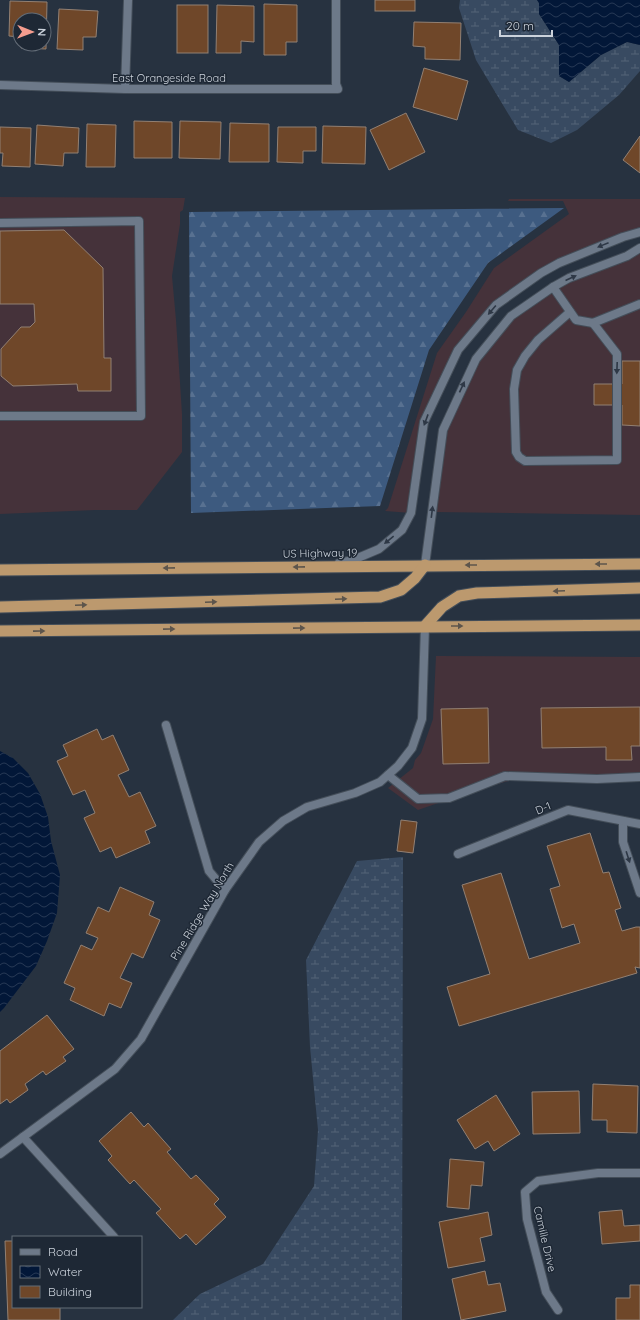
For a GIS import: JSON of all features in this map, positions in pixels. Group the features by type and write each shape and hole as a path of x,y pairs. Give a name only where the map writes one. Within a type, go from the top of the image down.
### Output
{"highway":[{"name":"US Highway 19","path":"0,570 640,564"},
{"path":"0,608 380,598 401,590 415,578 425,565"},
{"path":"426,626 442,607 459,596 477,593 640,588"},
{"path":"0,631 640,624"}],"street":[{"path":"125,89 128,0"},
{"name":"East Orangeside Road","path":"0,85 125,89 338,89 336,84 336,0"},
{"path":"0,223 140,221 141,416 0,416"},
{"path":"323,566 353,560 379,549 402,530 411,513 424,422 458,350 496,304 541,273 559,263 623,237 640,232"},
{"path":"425,565 443,430 476,358 511,316 553,287 569,278 627,256 640,248"},
{"path":"553,287 576,320 593,324 640,304"},
{"path":"570,312 538,340 525,356 517,370 514,389 516,452 519,457 525,461 617,460 617,354 593,324"},
{"name":"Pine Ridge Way North","path":"0,1154 115,1069 141,1040 225,890 259,842 283,821 307,807 361,790 380,782 398,766 412,748 422,718 426,626"},
{"path":"166,725 209,871 225,890"},
{"path":"388,775 418,799 449,798 505,776 597,779 640,777"},
{"name":"D-1","path":"458,854 568,810 640,824"},
{"path":"623,821 623,842 640,893"},
{"path":"23,1137 113,1236"},
{"name":"Camille Drive","path":"558,1310 546,1292 527,1219 525,1192 538,1181 598,1173 640,1173"}],"shaded area":[{"path":"0,197 185,198 183,210 180,212 180,224 172,276 182,414 182,452 137,510 95,510 0,514"},
{"path":"509,199 640,199 640,230 559,263 496,305 458,350 424,422 411,513 385,511 388,508 437,353 466,312 494,268 569,214 563,201 508,201"},
{"path":"640,250 640,515 434,512 443,430 476,359 511,316 553,287"},
{"path":"436,656 640,657 640,779 529,775 473,791 418,810 388,788 413,768 415,760 421,753 433,719"}],"green space":[{"path":"460,0 537,0 539,3 539,14 559,45 559,76 569,82 601,55 627,42 640,45 640,71 619,95 577,130 551,143 518,130 476,60 459,8"},
{"path":"564,208 488,263 429,350 380,506 191,513 189,212"},
{"path":"403,857 402,1320 173,1320 200,1294 263,1264 314,1186 318,1130 310,1047 306,960 357,861"}],"water":[{"path":"537,0 640,0 640,45 627,42 601,55 569,82 559,76 559,45 539,14 539,3"},
{"path":"0,751 13,758 28,773 40,794 48,817 51,841 60,875 57,913 47,941 36,966 0,1012"}],"building":[{"path":"375,0 415,0 415,11 375,11"},
{"path":"10,1 47,2 47,12 12,12 12,36 9,36"},
{"path":"264,4 297,5 297,42 286,42 286,55 264,55"},
{"path":"177,5 208,5 208,53 177,53"},
{"path":"217,5 254,6 254,42 241,41 241,53 216,53"},
{"path":"59,9 98,11 96,37 83,37 83,50 57,49"},
{"path":"414,22 461,23 460,60 425,59 425,47 413,46"},
{"path":"424,68 468,81 457,120 413,107"},
{"path":"406,113 425,152 389,170 370,130"},
{"path":"134,121 172,122 172,158 134,158"},
{"path":"180,121 221,122 220,159 179,158"},
{"path":"230,123 269,124 269,162 229,162"},
{"path":"87,124 116,125 115,167 86,167"},
{"path":"37,125 79,128 78,153 64,153 63,166 35,164"},
{"path":"323,126 366,127 365,164 322,163"},
{"path":"0,127 31,128 30,167 2,166 3,153 0,153"},
{"path":"278,127 316,127 316,151 303,151 303,163 277,162"},
{"path":"640,136 640,173 623,160"},
{"path":"64,230 103,268 104,358 111,358 111,391 78,391 77,384 13,386 1,376 1,349 21,327 30,327 35,322 34,304 0,304 0,231"},
{"path":"622,361 640,361 640,426 622,425 622,405 594,405 594,384 622,384"},
{"path":"640,707 640,746 631,746 632,760 606,760 606,747 542,748 541,708"},
{"path":"488,708 489,763 443,764 441,709"},
{"path":"97,729 102,740 113,735 129,770 118,775 129,797 140,792 156,826 145,831 150,843 116,858 111,847 100,852 84,818 95,813 85,790 73,795 57,761 68,756 63,745"},
{"path":"401,820 417,822 413,853 397,851"},
{"path":"590,833 603,873 609,872 621,908 615,910 622,931 640,927 640,968 635,967 637,973 459,1026 447,987 490,974 462,885 501,873 529,959 580,943 574,924 562,928 550,889 560,886 547,846"},
{"path":"120,887 154,902 149,915 160,920 143,958 132,953 120,978 132,983 121,1008 109,1003 104,1016 70,1000 75,988 64,983 81,945 92,950 98,938 86,933 98,907 109,912"},
{"path":"47,1015 74,1049 63,1057 66,1061 46,1075 43,1071 25,1084 28,1090 10,1103 7,1099 0,1104 0,1051"},
{"path":"593,1084 638,1086 637,1133 607,1132 607,1120 592,1120"},
{"path":"579,1091 580,1133 533,1134 532,1092"},
{"path":"496,1095 520,1134 494,1151 488,1141 475,1149 457,1120"},
{"path":"131,1112 144,1127 148,1123 171,1149 167,1152 191,1179 196,1175 219,1199 214,1204 226,1217 196,1245 186,1234 180,1239 156,1213 161,1209 134,1180 130,1184 108,1160 112,1156 99,1141"},
{"path":"450,1159 484,1162 482,1186 471,1185 469,1209 447,1207"},
{"path":"622,1210 624,1226 640,1225 640,1241 602,1244 599,1212"},
{"path":"488,1212 492,1235 480,1238 485,1261 448,1268 439,1222"},
{"path":"5,1241 12,1241 12,1308 60,1308 60,1320 8,1320"},
{"path":"485,1271 488,1285 500,1283 506,1311 461,1320 452,1279"},
{"path":"630,1285 640,1285 640,1320 616,1320 616,1298 630,1298"}]}
